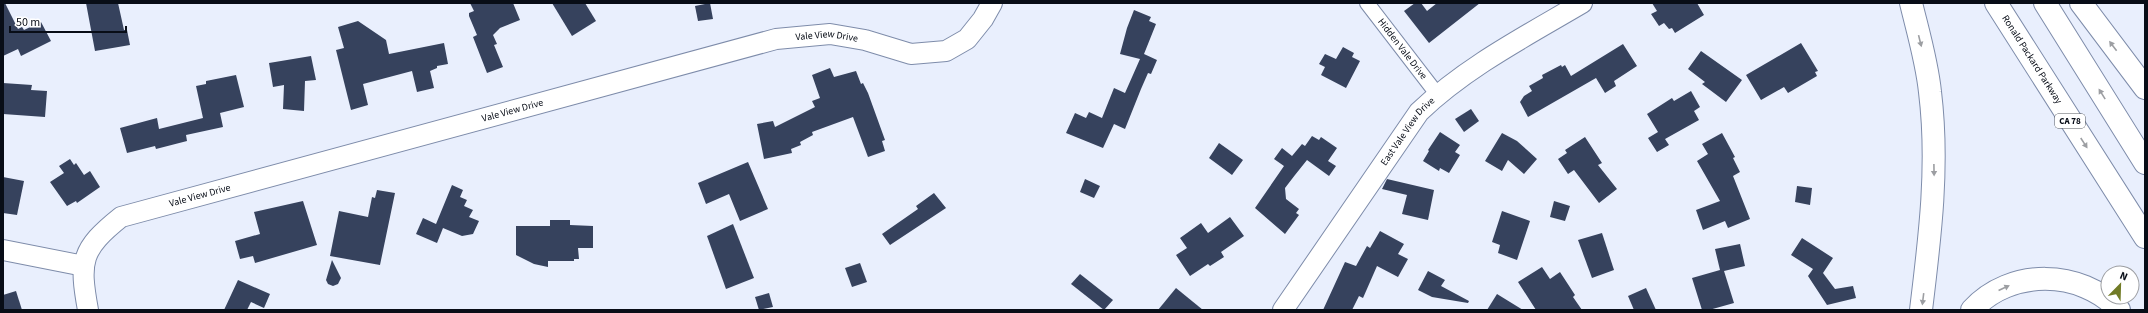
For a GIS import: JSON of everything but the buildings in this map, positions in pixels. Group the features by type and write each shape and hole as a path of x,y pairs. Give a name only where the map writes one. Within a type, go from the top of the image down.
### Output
{"highway":[{"path":"1911,3 1930,91 1933,130 1934,179 1929,253 1921,310"},
{"name":"Ronald Packard Parkway","path":"1996,3 2145,237"},
{"path":"2045,3 2145,163"},
{"path":"2081,3 2145,88"},
{"path":"1972,310 1990,295 2008,286 2031,279 2053,278 2078,283 2096,292 2119,310"}],"street":[{"name":"Vale View Drive","path":"88,310 83,281 84,266 89,250 99,235 121,217 776,39 830,34 865,40 911,54 946,51 967,38 983,19 992,3"},
{"name":"Hidden Vale Drive","path":"1368,3 1437,94"},
{"name":"East Vale View Drive","path":"1283,310 1419,112 1437,94 1483,62 1582,3"},
{"path":"3,250 84,266"}]}
